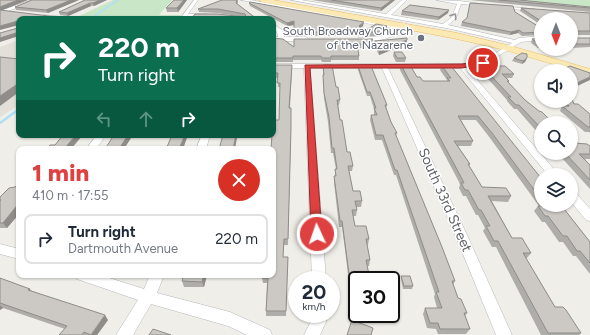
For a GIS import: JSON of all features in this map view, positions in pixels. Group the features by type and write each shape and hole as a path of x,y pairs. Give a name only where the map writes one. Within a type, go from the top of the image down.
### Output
{"main road":[{"path":"262,0 512,45 590,68"},
{"path":"277,0 404,25"},
{"path":"512,45 590,72"}],"street":[{"path":"2,12 36,0"},
{"path":"185,16 196,0"},
{"path":"243,0 404,25"},
{"path":"293,0 444,26 512,45"},
{"path":"388,16 405,0"},
{"path":"438,0 540,11"},
{"path":"444,26 454,18 460,2"},
{"path":"515,8 519,15"},
{"path":"51,16 63,11"},
{"path":"2,12 18,14"},
{"path":"198,16 212,15"},
{"path":"352,39 387,38 392,36 404,25"},
{"path":"276,27 282,33 281,39"},
{"path":"276,66 462,66 483,63 512,45 527,38 534,38"},
{"path":"276,39 312,39"},
{"path":"307,66 318,271"},
{"name":"South 33rd Street","path":"384,66 462,237 504,335"},
{"path":"462,66 548,168"},
{"path":"578,202 590,217"},
{"path":"0,248 16,252"},
{"path":"91,278 148,297 230,319 264,335"},
{"path":"124,335 148,297 156,278"},
{"path":"312,335 318,323"}],"shaded area":[{"path":"16,41 16,107 0,117 0,47"}],"green space":[{"path":"113,0 172,0 159,15 181,15 180,16 79,16"},
{"path":"516,0 590,0 590,7"}],"building":[{"path":"0,0 18,0 0,7"},
{"path":"32,0 71,0 46,10 15,7"},
{"path":"85,0 100,0 67,13 59,12"},
{"path":"174,0 184,0 177,8 166,8"},
{"path":"222,0 237,0 236,3 253,16 246,16 245,14 218,9 198,9"},
{"path":"331,0 392,0 381,8"},
{"path":"499,0 519,0 590,8"},
{"path":"249,3 364,22 359,26 363,32 294,32 294,21 287,23"},
{"path":"470,3 513,6 515,12 534,24 534,32 523,33 519,30 511,32 462,22 467,18"},
{"path":"410,5 449,10 439,17 402,11"},
{"path":"521,8 576,12 534,12 534,16"},
{"path":"0,10 49,16 16,16 16,22 0,26"},
{"path":"578,12 590,13 590,31 578,31"},
{"path":"195,14 236,16 193,16"},
{"path":"376,24 387,26 381,32 363,32"},
{"path":"16,29 16,33 0,38 0,33"},
{"path":"276,38 283,39 294,47 294,39 373,39 366,44 357,44 359,56 331,56 331,58 322,58 321,56 293,56 293,58 276,58"},
{"path":"407,38 407,40 379,51 375,41"},
{"path":"578,38 590,38 590,44 578,44"},
{"path":"394,52 402,52 406,58 397,58"},
{"path":"522,53 527,54 527,58 523,61 514,58"},
{"path":"0,57 16,59 16,85 0,96"},
{"path":"488,63 491,66 505,66 514,74 502,74 509,81 507,81 525,100 546,116 534,116 534,121 519,105 516,105 508,97 511,97 482,66 485,66"},
{"path":"276,65 292,65 289,108 291,108 291,127 288,239 284,239 283,257 288,257 286,311 266,311 268,278 276,278 276,146 271,146 272,138 276,138 276,120 279,120 280,83 277,83 278,73 276,73"},
{"path":"323,65 332,65 340,100 337,100 340,120 342,120 347,152 350,152 353,166 348,166 353,191 360,191 362,201 355,201 357,210 352,210 355,226 366,226 369,239 366,239 370,260 366,260 368,271 349,271 334,176 336,176 335,169 337,169 334,148 332,148 329,117 324,93"},
{"path":"401,65 410,65 417,77 420,77 423,81 450,81 447,78 451,78 442,66 451,66 534,169 534,190 478,116 458,116 473,141 454,141 470,164 468,164 482,187 506,188 511,196 488,196 512,238 522,238 531,253 523,253 555,307 563,307 566,310 581,333 548,333 498,241 494,241 486,226 490,226 481,210 479,210 468,190 465,190 461,183 464,183"},
{"path":"358,66 371,66 387,105 385,105 391,122 397,133 395,133 455,281 452,281 458,298 461,299 467,313 464,313 470,329 440,329 438,323 430,323 425,308 442,308 436,292 439,292 397,170 395,170 383,135 376,135 371,115 377,115 374,108 376,108 370,92 367,92"},
{"path":"578,69 590,73 590,77 578,82"},
{"path":"578,104 590,114 590,127 578,119 578,116 574,116 564,108 578,108"},
{"path":"61,138 73,138 67,146 49,146 55,145"},
{"path":"112,138 126,138 121,146 107,146"},
{"path":"171,138 184,138 180,146 167,146"},
{"path":"222,138 235,138 234,146 220,146"},
{"path":"578,143 587,144 590,146 590,154 579,154 590,165 590,180 571,160 578,160"},
{"path":"16,186 16,207 3,223 0,223 0,197 9,188"},
{"path":"542,212 566,212 590,242 590,263 580,251 577,251 567,236 563,236 548,216 545,216"},
{"path":"401,276 410,276 413,286 404,286"},
{"path":"0,278 30,289 28,290 105,315 91,335 84,332 82,335 59,335 67,326 0,303"},
{"path":"183,278 203,278 202,282 182,281"},
{"path":"351,323 360,323 373,328 371,335 347,335"},
{"path":"153,329 171,335 149,335"}],"waterway":[{"path":"95,16 118,0"},
{"path":"0,123 16,111"}],"place":[{"name":"South Broadway Church of the Nazarene","path":"421,38"}],"route":[{"path":"317,234 307,66 462,66 483,63"}]}
